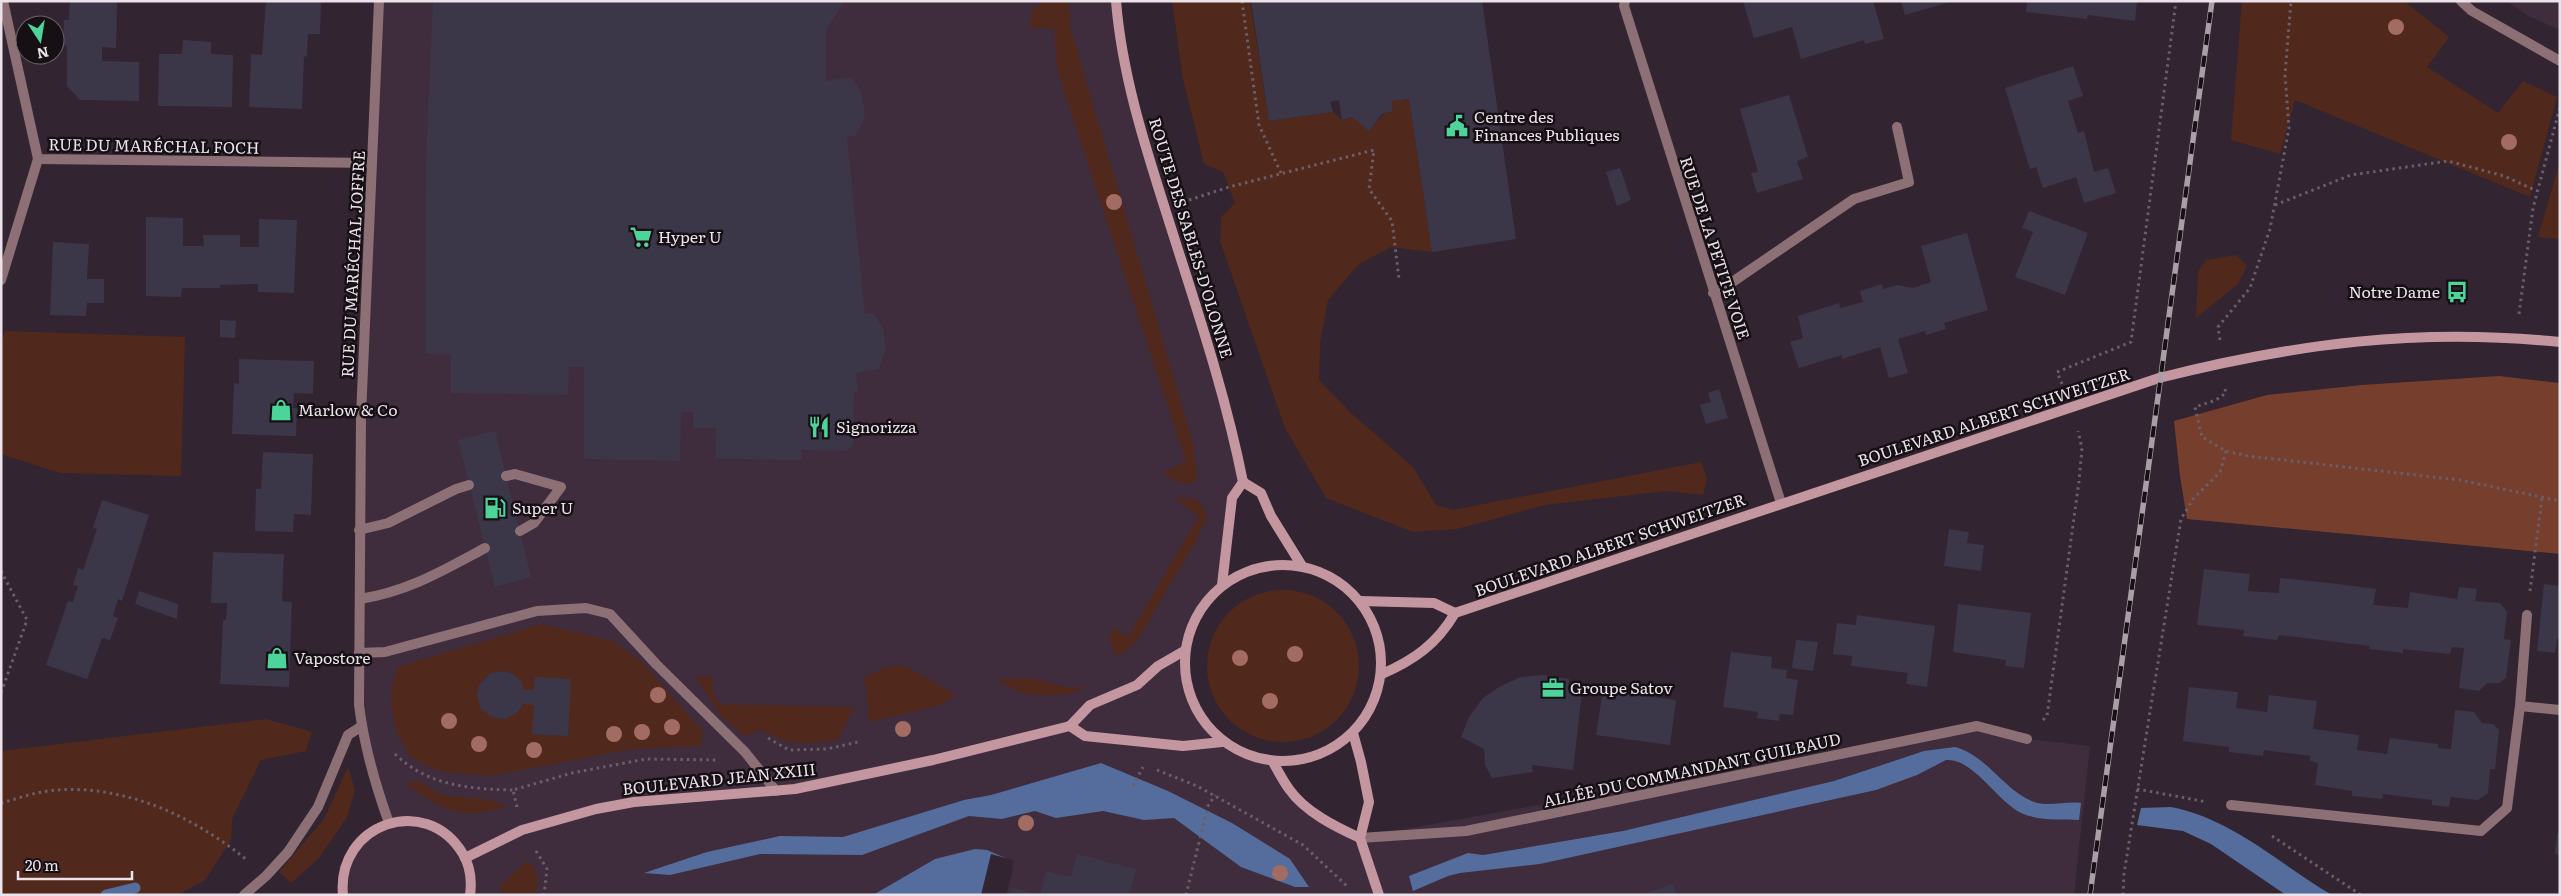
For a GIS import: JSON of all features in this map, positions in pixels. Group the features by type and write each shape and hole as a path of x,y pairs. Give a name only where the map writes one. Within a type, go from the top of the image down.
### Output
{"main road":[{"name":"ROUTE DES SABLES-D'OLONNE","path":"1116,1 1126,64 1141,131 1210,349 1236,444 1243,482"},
{"name":"BOULEVARD ALBERT SCHWEITZER","path":"1455,613 2072,406 2159,378 2223,362 2302,347 2366,339 2452,335 2560,342"},
{"path":"1222,585 1232,498 1243,482 1262,493 1271,516 1302,566"},
{"path":"1274,565 1302,566 1324,573 1344,585 1360,601 1374,623 1381,648 1382,674 1377,696 1367,716 1353,733 1330,751 1302,760 1273,762 1246,755 1222,742 1204,724 1192,701 1185,677 1184,651 1191,626 1204,604 1222,585 1246,572 1265,567 1274,565"},
{"path":"1360,601 1434,603 1455,613 1443,633 1402,665 1382,674"},
{"path":"1184,651 1158,666 1137,685 1090,706 1070,726 1085,736 1183,746 1222,742"},
{"name":"BOULEVARD JEAN XXIII","path":"465,858 522,830 596,809 634,802 776,792 933,760 1070,726"},
{"path":"1353,733 1369,802 1360,838 1379,895"},
{"path":"1273,762 1290,791 1308,807 1331,826 1360,838"},
{"path":"343,895 344,867 351,852 361,839 374,829 404,820 434,826 457,845 465,858 470,873 470,895"}],"street":[{"name":"RUE DU MARÉCHAL FOCH","path":"3,1 38,160 346,165 372,163"},
{"name":"RUE DU MARÉCHAL JOFFRE","path":"378,1 361,416 359,705 375,786 389,823"},
{"name":"RUE DE LA PETITE VOIE","path":"1625,1 1624,6 1713,293 1781,503"},
{"path":"2461,1 2472,11 2560,61"},
{"path":"1713,293 1728,285 1854,199 1909,182 1897,127"},
{"path":"1,280 38,160"},
{"path":"506,476 515,474 561,487 534,523 520,532"},
{"path":"360,530 388,523 456,489 469,486"},
{"path":"360,599 386,595 415,586 485,548"},
{"path":"359,653 385,652 537,611 586,608 610,614 656,664 745,752 776,792"},
{"path":"2232,805 2481,831 2507,808 2520,706 2527,615"},
{"path":"2520,706 2560,710"},
{"path":"244,895 266,876 288,852 318,807 348,735 362,726"},
{"name":"ALLÉE DU COMMANDANT GUILBAUD","path":"1360,838 1466,831 1977,726 2027,739"}],"path":[{"path":"1242,1 1259,126 1282,173"},
{"path":"2291,1 2285,75 2289,128 2275,205 2270,229 2250,288 2218,327 2226,393 2216,400 2195,407 2202,437 2226,451 2323,465 2460,480 2560,501"},
{"path":"2518,338 2519,299 2538,191 2560,107"},
{"path":"1165,209 1229,187 1374,150 1368,189 1392,220 1399,279"},
{"path":"2275,205 2351,174 2448,161 2504,176 2538,191"},
{"path":"2123,895 2124,874 2137,789 2181,519 2193,499 2220,472 2226,451"},
{"path":"2527,615 2542,498"},
{"path":"1,571 27,620 1,694"},
{"path":"1125,739 1123,759 1144,764 1215,795 1303,845 1349,888 1351,895"},
{"path":"393,751 407,765 430,777 469,788 513,790"},
{"path":"1134,786 1144,764"},
{"path":"2137,789 2232,805"},
{"path":"1,803 56,790 103,790 145,801 195,825 266,876"},
{"path":"1186,895 1208,806 1215,795"},
{"path":"2265,832 2362,895"}],"shaded area":[{"path":"377,1 1118,1 1141,131 1243,482 1232,498 1222,585 1204,604 1191,626 1185,651 1185,677 1192,701 1204,724 1222,742 1246,755 1273,762 1290,791 1360,837 1977,726 2027,739 2090,746 2074,895 343,895 355,846 389,823 364,741 361,416"},
{"path":"1050,1 1068,1 1071,30 1193,443 1197,479 1191,484 1178,482 1162,474 1186,461 1058,73 1054,29 1030,27 1031,12 1039,5"},
{"path":"1172,1 1250,1 1269,121 1333,112 1342,120 1352,117 1369,130 1385,113 1393,111 1392,101 1409,99 1432,252 1391,247 1358,265 1328,300 1320,343 1319,380 1352,414 1413,467 1436,505 1453,510 1701,462 1707,478 1703,495 1666,491 1545,505 1457,529 1413,532 1326,498 1285,428 1220,241 1221,217 1235,203 1223,172 1204,164 1183,79"},
{"path":"2242,1 2404,1 2449,37 2427,67 2498,113 2523,81 2557,97 2530,197 2295,100 2280,154 2231,140"},
{"path":"2507,1 2560,1 2560,30 2528,16"},
{"path":"2560,161 2560,239 2538,237"},
{"path":"2236,255 2247,266 2238,284 2196,318 2198,272 2206,260"},
{"path":"5,331 185,337 181,476 60,473 1,454 1,345"},
{"path":"2499,376 2560,383 2560,554 2187,519 2174,421 2267,395 2362,385"},
{"path":"1175,498 1196,500 1202,506 1207,517 1196,541 1138,639 1124,653 1115,655 1109,640 1113,628 1128,637 1199,516"},
{"path":"1283,590 1298,591 1312,596 1337,612 1353,637 1358,651 1358,681 1353,695 1337,720 1312,736 1298,741 1283,742 1268,741 1254,736 1229,720 1213,695 1208,681 1207,666 1208,651 1213,637 1229,612 1254,596 1268,591"},
{"path":"542,624 612,641 639,659 703,731 701,746 632,749 490,776 438,771 410,757 396,730 390,698 397,667","holes":["505,671 515,676 524,690 534,690 535,677 570,679 568,736 533,734 534,705 523,704 511,716 500,719 489,715 481,706 478,695 480,684 488,675"]},
{"path":"889,666 905,666 956,695 941,705 869,722 865,677"},
{"path":"712,676 714,696 721,704 854,707 838,740 815,743 790,742 761,730 745,736 721,716 696,677"},
{"path":"1031,678 1071,688 1086,686 1072,693 1043,695 1018,691 997,679"},
{"path":"266,719 312,732 306,751 261,760 232,819 231,840 205,880 178,895 1,895 1,751"},
{"path":"348,767 355,790 347,817 319,858 291,883 279,872 324,819"},
{"path":"416,780 442,795 493,800 507,807 476,813 453,811 432,801 406,784"},
{"path":"527,861 534,868 537,876 535,895 501,895 501,885"}],"water":[{"path":"1955,747 1967,751 1986,765 2013,790 2034,802 2045,804 2081,803 2079,820 2042,818 2021,813 1966,766 1956,761 1946,760 1917,775 1876,790 1540,864 1460,873 1413,891 1409,876 1468,853 1483,855 1623,831 1834,781 1924,751"},
{"path":"1101,763 1168,791 1232,823 1290,859 1309,887 1295,887 1241,867 1174,818 1144,820 1103,811 1056,818 1035,811 1002,819 969,816 862,855 760,854 670,875 644,873 707,852 780,836 843,837 964,800 991,795"},
{"path":"2171,807 2215,821 2255,844 2332,895 2286,895 2211,844 2183,831 2137,825 2141,808"},
{"path":"975,849 987,850 1010,860 1003,895 873,895 935,859"}],"pier":[{"path":"991,854 1013,860 1012,873 1006,895 981,895"}],"building":[{"path":"70,1 117,1 116,48 102,47 102,61 139,62 139,101 80,100 67,86 65,20 69,20"},
{"path":"266,1 321,1 320,34 308,34 307,57 304,56 302,109 249,107 251,54 262,55"},
{"name":"Hyper U","path":"433,1 845,1 826,30 826,81 851,77 861,92 865,113 863,121 856,136 847,137 865,314 873,313 877,318 883,329 886,347 879,369 856,373 858,391 854,392 853,445 847,451 802,450 801,460 715,459 716,428 693,428 693,412 681,412 680,461 584,459 584,367 569,367 568,395 451,393 451,355 425,354 426,160"},
{"name":"Centre des Finances Publiques","path":"1251,1 1482,1 1516,239 1432,252 1409,99 1392,101 1393,111 1382,114 1369,131 1352,117 1342,120 1339,100 1330,102 1333,112 1269,121"},
{"path":"1743,1 1873,1 1884,39 1865,44 1864,40 1801,59 1792,27 1754,38"},
{"path":"1901,1 1950,1 1950,2 1905,15"},
{"path":"2027,1 2137,1 2135,21 2088,15 2087,19 2026,12"},
{"path":"183,40 211,42 211,54 233,55 232,107 158,106 159,54 182,54"},
{"path":"2073,66 2083,96 2068,101 2078,133 2084,131 2094,172 2108,168 2116,193 2084,203 2076,177 2043,188 2036,167 2030,169 2005,88"},
{"path":"1789,95 1808,157 1797,161 1803,179 1757,193 1751,173 1758,172 1740,109"},
{"path":"1620,168 1631,200 1617,206 1606,172"},
{"path":"2029,211 2088,233 2065,295 2015,277 2033,232 2022,228"},
{"path":"146,217 183,218 183,246 204,246 203,235 240,235 240,247 259,247 259,219 297,220 294,293 258,292 258,284 220,285 220,288 182,288 181,297 146,296"},
{"path":"1967,233 1988,310 1944,323 1946,329 1926,335 1925,331 1898,339 1908,373 1889,378 1880,347 1842,359 1842,355 1799,368 1790,342 1803,338 1798,316 1839,303 1840,308 1863,302 1860,291 1882,284 1883,289 1897,285 1913,288 1931,282 1921,246"},
{"path":"53,242 89,244 87,279 104,279 104,303 87,303 86,316 50,315"},
{"path":"220,320 236,321 235,338 220,337"},
{"path":"239,359 314,361 313,394 294,393 293,408 297,408 296,436 232,434 234,383 239,384"},
{"path":"1719,389 1728,418 1706,424 1700,405 1711,402 1708,393"},
{"name":"Super U","path":"495,431 531,577 495,587 458,440"},
{"path":"263,452 313,454 311,515 294,514 293,532 255,531 256,489 261,489"},
{"path":"102,500 149,515 122,601 118,599 113,616 118,618 110,640 102,638 87,679 46,665 68,601 73,602 78,586 73,585 78,568 83,570 97,529 93,528"},
{"path":"1949,529 1969,532 1967,543 1984,545 1981,571 1944,566"},
{"path":"213,552 284,554 282,601 292,602 289,687 220,684 223,620 226,620 227,603 211,603"},
{"path":"2204,569 2250,574 2248,591 2279,593 2280,578 2329,583 2376,589 2373,605 2408,608 2410,592 2457,599 2459,587 2477,589 2475,601 2500,603 2507,612 2504,639 2511,640 2506,678 2499,683 2487,683 2479,691 2459,688 2464,648 2452,647 2450,654 2403,649 2403,653 2369,649 2370,646 2279,635 2277,640 2243,636 2244,630 2197,625"},
{"path":"2544,584 2560,586 2560,639 2557,639 2555,653 2537,651"},
{"path":"139,591 178,604 177,619 135,604"},
{"path":"1958,604 2031,613 2024,668 2005,666 2006,660 1953,652"},
{"path":"1857,615 1935,626 1927,687 1906,684 1908,673 1851,666 1852,656 1833,654 1837,623 1856,625"},
{"path":"1796,640 1818,642 1813,671 1792,668"},
{"path":"1731,652 1772,657 1771,668 1787,670 1786,678 1798,680 1793,715 1780,714 1779,721 1757,718 1758,712 1723,707"},
{"path":"505,671 521,681 524,690 534,690 535,677 571,679 568,736 532,734 534,705 523,704 518,712 506,719 492,717 481,709 477,695 479,686 491,673"},
{"path":"1544,675 1569,679 1568,690 1582,692 1573,770 1532,765 1533,772 1492,778 1485,765 1484,749 1461,737 1469,717 1483,698 1499,687 1521,677"},
{"path":"2189,687 2238,692 2236,708 2267,712 2269,695 2317,701 2313,729 2359,735 2357,750 2387,754 2390,738 2438,744 2438,748 2451,749 2455,710 2474,712 2482,723 2493,724 2499,730 2495,769 2490,769 2488,793 2478,800 2451,797 2449,807 2432,805 2432,800 2383,794 2382,799 2352,796 2352,791 2315,785 2318,763 2310,761 2310,756 2264,750 2263,756 2229,752 2229,747 2183,741"},
{"path":"1603,690 1676,700 1670,745 1596,735"},
{"path":"2557,833 2560,833 2560,854 2555,854"},
{"path":"1077,854 1136,869 1130,893 1135,895 1040,895 1046,871 1071,877"},
{"path":"1673,884 1677,895 1642,895 1642,894"},
{"path":"1012,888 1037,894 1037,895 1010,895"}],"waterway":[{"path":"106,895 135,888"}],"railway":[{"path":"2090,895 2212,1"}],"place":[{"name":"Centre des Finances Publiques","path":"1457,126"},
{"name":"Hyper U","path":"641,237"},
{"name":"Notre Dame","path":"2457,292"},
{"name":"Marlow & Co","path":"281,410"},
{"name":"Signorizza","path":"819,427"},
{"name":"Super U","path":"495,508"},
{"name":"Vapostore","path":"277,658"},
{"name":"Groupe Satov","path":"1553,688"}]}
